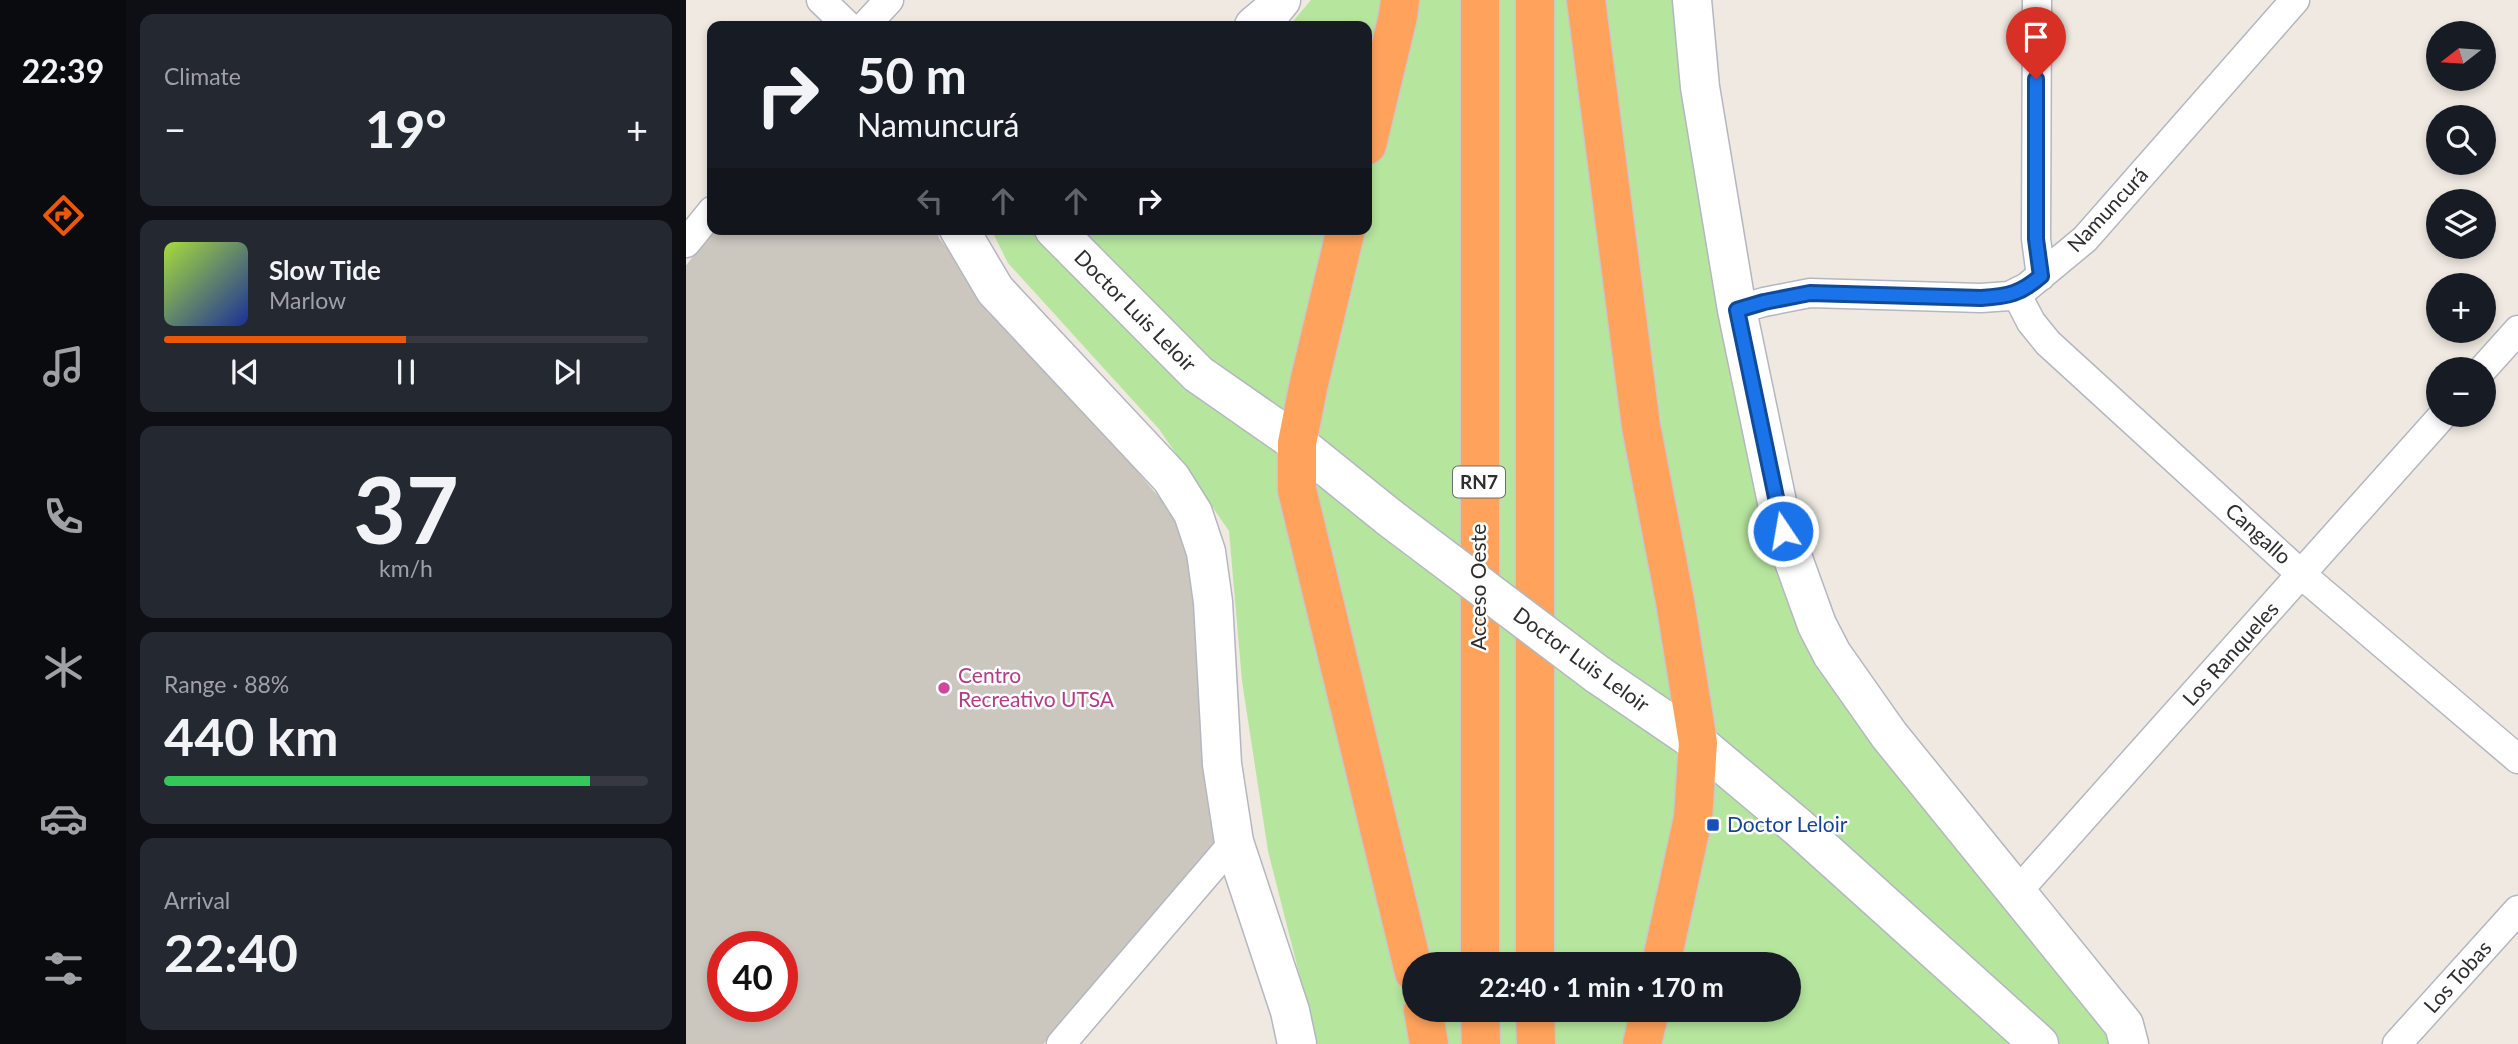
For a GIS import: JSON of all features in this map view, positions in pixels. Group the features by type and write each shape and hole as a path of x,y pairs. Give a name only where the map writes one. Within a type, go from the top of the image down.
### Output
{"highway":[{"path":"1372,124 1400,0"},
{"name":"Acceso Oeste","path":"1480,0 1480,952"},
{"name":"RN7","path":"1535,0 1535,952"},
{"path":"1586,0 1641,426 1675,601 1698,743 1693,818 1664,952"},
{"path":"1345,235 1297,443 1297,490 1409,952"},
{"path":"1425,1022 1429,1044"},
{"path":"1480,1022 1480,1044"},
{"path":"1535,1022 1535,1044"},
{"path":"1642,1044 1647,1022"}],"street":[{"path":"821,0 843,21"},
{"path":"870,21 889,0"},
{"path":"1260,21 1281,0"},
{"path":"1692,0 1700,88 1737,310 1783,531 1817,625 1838,663 1889,735 2124,1025 2129,1044"},
{"path":"2037,0 2036,239 2041,276"},
{"name":"Namuncurá","path":"1737,310 1810,293 1981,298 2009,296 2027,287 2085,239 2295,0"},
{"path":"686,243 707,217"},
{"path":"963,235 995,290 1171,478 1194,513 1206,552 1213,603 1222,764 1234,842 1290,1011 1297,1044"},
{"name":"Doctor Luis Leloir","path":"1060,235 1198,374 1297,443 1390,519 1597,674 1698,743 1798,827 2039,1044"},
{"name":"Cangallo","path":"2016,293 2031,322 2048,343 2302,575 2518,759"},
{"path":"2494,357 2518,330"},
{"name":"Los Ranqueles","path":"2017,892 2432,427"},
{"path":"1061,1044 1234,842"},
{"name":"Los Tobas","path":"2397,1044 2518,910"}],"green space":[{"path":"1311,0 1683,0 1817,662 2106,1018 2110,1044 1317,1044 1268,851 1242,681 1229,531 1159,429 1008,263 994,235 1372,235 1372,21 1293,21"}],"building":[{"name":"Centro Recreativo UTSA","path":"711,235 937,235 1189,534 1215,843 1042,1044 686,1044 686,267"}],"place":[{"name":"Centro Recreativo UTSA","path":"944,688"},
{"name":"Doctor Leloir","path":"1713,825"}],"route":[{"path":"1783,531 1737,310 1810,293 1981,298 2009,296 2027,287 2041,276 2036,239 2036,79"}]}
